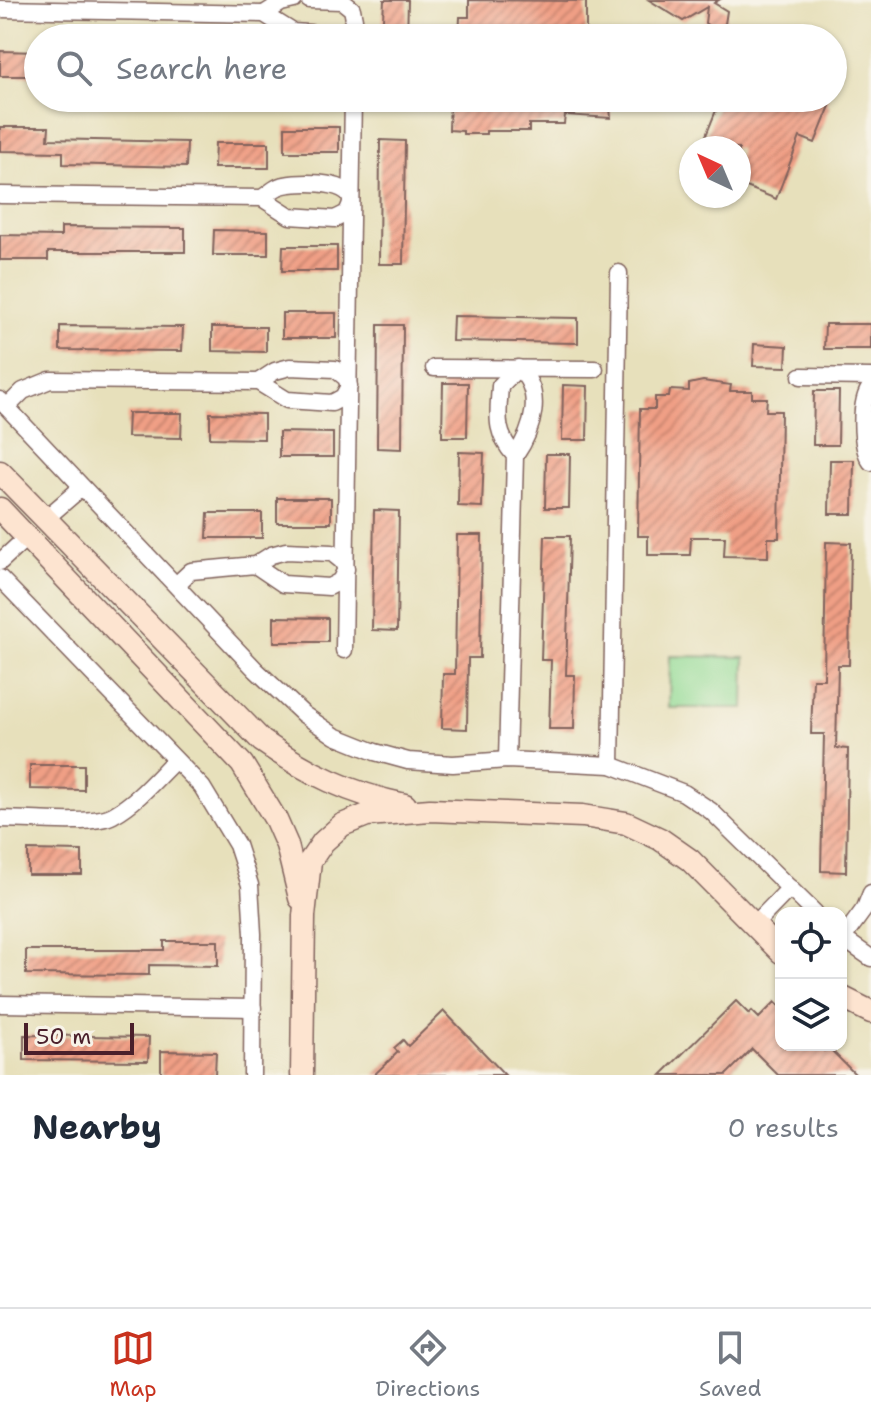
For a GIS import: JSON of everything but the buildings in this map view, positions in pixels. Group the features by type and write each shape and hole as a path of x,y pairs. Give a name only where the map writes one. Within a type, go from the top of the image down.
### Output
{"main road":[{"path":"0,472 262,741 331,783 380,800 430,810"},
{"path":"0,509 242,764 276,820 287,845 304,916"},
{"path":"302,1075 304,916 310,861 323,842 342,825 367,815 430,810 583,816 626,823 660,839 690,860 775,946"},
{"path":"847,1000 871,1012"}],"street":[{"path":"264,14 281,3 294,0"},
{"path":"309,0 342,1 352,9 352,24"},
{"path":"354,24 355,0"},
{"path":"0,9 264,14 280,24"},
{"path":"344,650 353,112"},
{"path":"0,195 262,198 290,216 335,219 347,213 351,201 349,194 339,185 294,184 278,187 262,198"},
{"path":"611,765 619,273"},
{"path":"258,382 275,371 290,367 335,369 346,378 349,386 343,397 332,403 287,400 258,382 50,380 23,391 4,404 256,670 303,714 335,736 408,761 453,764 507,760 611,765 684,793 711,811 809,907"},
{"path":"434,368 595,369"},
{"path":"507,760 515,456 531,426 534,389 529,378 518,368"},
{"path":"515,456 504,444 497,425 500,386 518,368"},
{"path":"801,376 871,377"},
{"path":"871,386 865,393 863,438 865,454 871,462"},
{"path":"45,519 81,488"},
{"path":"0,562 27,537"},
{"path":"176,585 191,571 255,565 271,555 286,551 332,553 346,569"},
{"path":"255,565 283,584 329,587 340,581 346,569"},
{"path":"0,578 202,787 237,845 250,885 253,934 252,1075"},
{"path":"0,819 110,818 128,806 175,760"},
{"path":"755,924 790,888"},
{"path":"847,931 865,908 871,893"},
{"path":"847,941 871,958"},
{"path":"0,1004 253,1008"}],"green space":[{"path":"670,656 745,657 744,708 669,708"}]}
